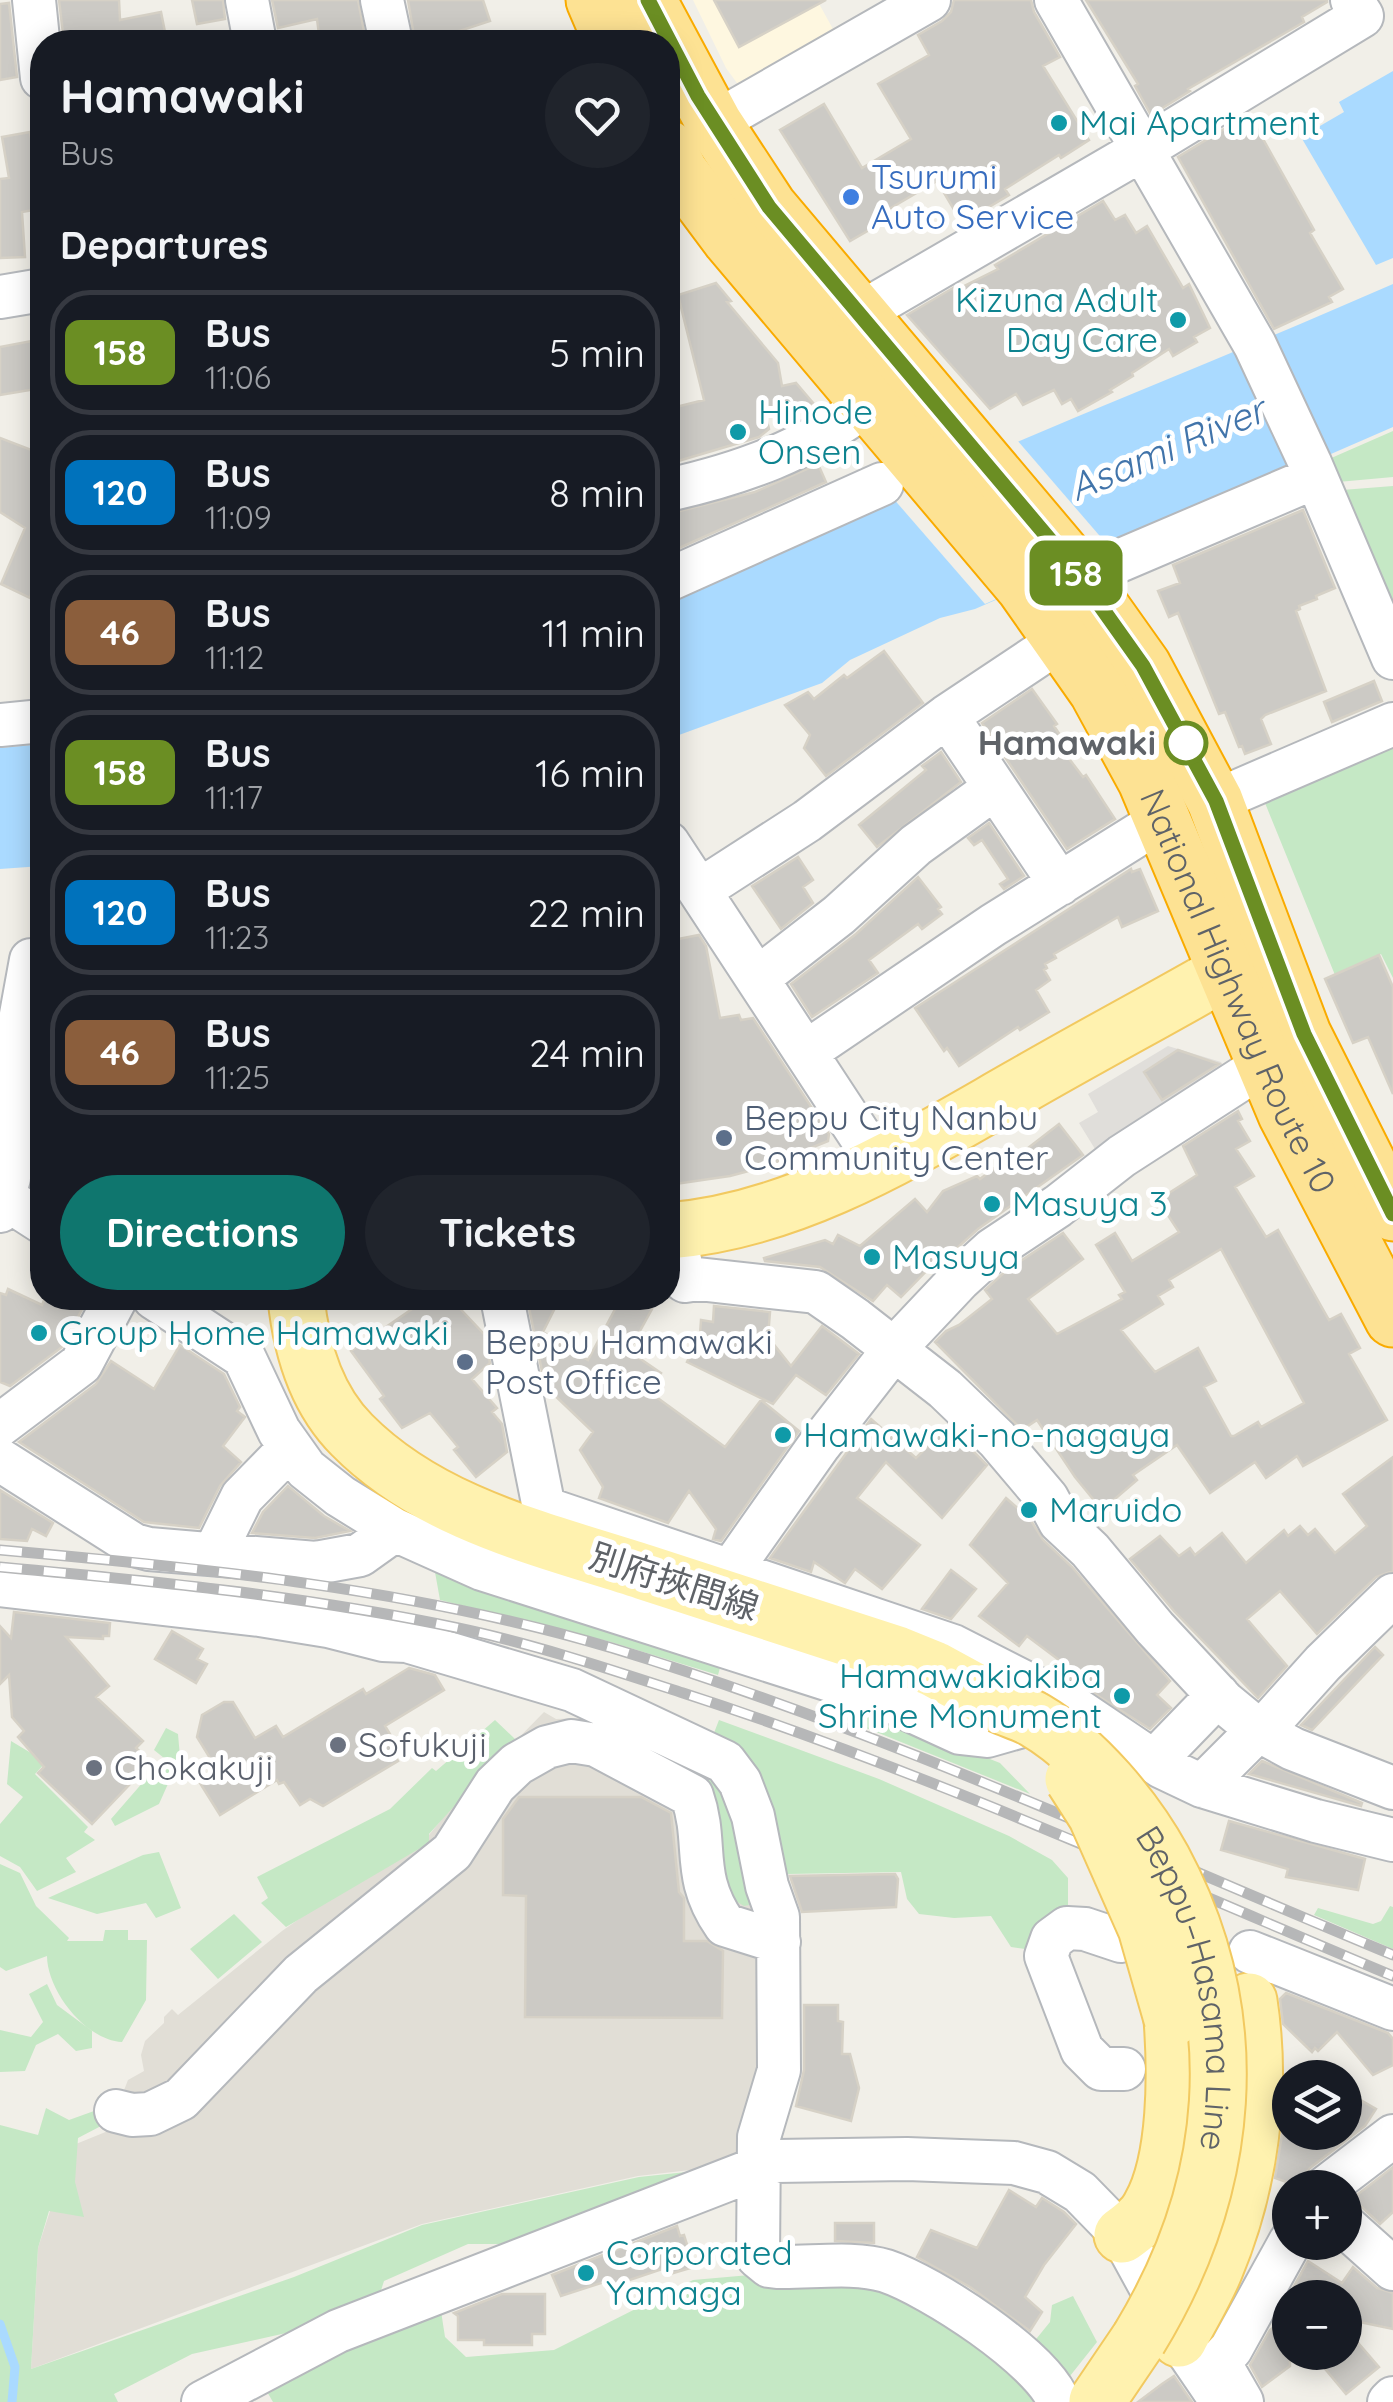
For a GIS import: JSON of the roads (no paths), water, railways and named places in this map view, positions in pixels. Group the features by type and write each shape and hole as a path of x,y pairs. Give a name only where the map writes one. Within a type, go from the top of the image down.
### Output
{"highway":[{"path":"594,0 607,30"},
{"name":"National Highway Route 10","path":"648,0 664,30"},
{"name":"National Highway Route 10","path":"680,60 714,123 769,207 980,457 1058,577 1143,666 1216,801 1249,962 1263,1065 1321,1187 1393,1319"},
{"name":"National Highway Route 10","path":"680,175 867,404 906,482 1058,577"},
{"name":"National Highway Route 10","path":"1058,577 1062,640 1121,733 1163,818 1249,962 1304,1034 1393,1214"}],"main road":[{"path":"680,1229 764,1212 880,1166 1249,962"},
{"name":"別府挾間線","path":"297,1310 300,1335 318,1384 336,1416 377,1458 416,1486 484,1520 934,1668 1035,1720 1066,1744 1139,1780"},
{"path":"1000,1705 1080,1788 1146,1928 1172,2019 1172,2118 1166,2154 1151,2206 1122,2235"},
{"path":"1139,1780 1218,1919 1249,2002 1255,2058 1255,2108 1249,2151 1228,2232 1206,2286 1159,2339"},
{"name":"Beppu–Hasama Line","path":"1097,2401 1159,2339 1213,2151 1220,2056 1216,2015 1194,1925 1148,1833 1139,1780"}],"street":[{"path":"34,0 37,30"},
{"path":"246,0 252,30"},
{"path":"382,0 388,30"},
{"path":"714,123 929,0"},
{"path":"1056,0 1255,345 1393,658"},
{"path":"858,315 1362,16 1352,0"},
{"path":"0,298 30,292"},
{"path":"680,487 774,460 841,424 867,404"},
{"path":"1058,577 1313,470"},
{"path":"680,575 906,482"},
{"path":"700,890 807,822 946,716 1062,640"},
{"path":"946,716 1060,884"},
{"path":"0,725 30,721"},
{"path":"1216,801 1393,724"},
{"path":"758,978 839,915 916,844 995,788"},
{"path":"806,1052 1163,818"},
{"path":"680,861 880,1166"},
{"path":"24,958 10,1075 9,1178 2,1201 30,1216"},
{"path":"735,1571 738,1560 780,1498 894,1349 959,1280 992,1250 1058,1206 1122,1156 1263,1065"},
{"path":"680,1264 685,1280 784,1286 816,1292 894,1349 944,1388 997,1440 1047,1498 1060,1522 1090,1550 1154,1628 1218,1696 1259,1731 1293,1749 1393,1788"},
{"path":"0,1425 81,1364 110,1310"},
{"path":"172,1310 244,1357 289,1450 306,1469 340,1496 395,1530 482,1569 876,1695 960,1733 986,1736 1057,1716 1073,1707"},
{"path":"504,1310 544,1508 953,1646 1073,1707 1139,1780 1202,1786 1393,1840"},
{"path":"214,1554 242,1497 289,1450"},
{"path":"0,1460 134,1544 299,1563 360,1554 395,1530"},
{"path":"0,1585 328,1626 369,1638 407,1641 572,1690 725,1762 734,1770 757,1830 767,1886 778,1916 779,2070 759,2137 756,2250 762,2262 777,2267 887,2272 979,2324 1017,2352 1043,2376 1058,2402"},
{"path":"1202,1786 1393,1595"},
{"path":"1139,1780 1218,1696"},
{"path":"116,2111 150,2114 182,2100 301,1974 452,1852 495,1784 517,1764 548,1747 571,1741 596,1744 692,1796 701,1870 708,1896 720,1918 725,1924 779,1942"},
{"path":"1121,1940 1067,1928 1052,1939 1046,1956 1082,2050 1101,2069 1124,2069"},
{"path":"1250,1952 1393,2009"},
{"path":"1349,2170 1393,2136"},
{"path":"204,2402 338,2332 776,2161 907,2159 1014,2163 1047,2172 1080,2192 1122,2235 1159,2339 1222,2402"},
{"path":"1362,2242 1393,2270"},
{"path":"1242,2402 1219,2362 1280,2260"}],"water":[{"path":"1393,71 1393,258 1376,265 1301,137 1344,112 1339,102"},
{"name":"Asami River","path":"1393,284 1393,427 975,609 940,618 850,660 822,683 680,735 680,596 883,507 892,497"},
{"path":"30,745 30,867 0,869 0,748"}],"waterway":[{"path":"0,2324 15,2367 12,2402"}],"railway":[{"path":"0,1550 231,1573 385,1596 462,1610 612,1648 712,1680 908,1753 1393,1955"},
{"path":"0,1567 344,1607 458,1628 571,1658 863,1756 1393,1976"}],"place":[{"name":"Mai Apartment","path":"1059,123"},
{"name":"Tsurumi Auto Service","path":"851,197"},
{"name":"Kizuna Adult Day Care","path":"1178,320"},
{"name":"Hinode Onsen","path":"738,432"},
{"name":"Hamawaki","path":"1186,743"},
{"name":"Beppu City Nanbu Community Center","path":"724,1138"},
{"name":"Masuya 3","path":"992,1204"},
{"name":"Masuya","path":"872,1257"},
{"name":"Group Home Hamawaki","path":"39,1333"},
{"name":"Beppu Hamawaki Post Office","path":"465,1362"},
{"name":"Hamawaki-no-nagaya","path":"783,1435"},
{"name":"Maruido","path":"1029,1510"},
{"name":"Hamawakiakiba Shrine Monument","path":"1122,1696"},
{"name":"Sofukuji","path":"338,1745"},
{"name":"Chokakuji","path":"94,1768"},
{"name":"Corporated Yamaga","path":"586,2273"}]}
